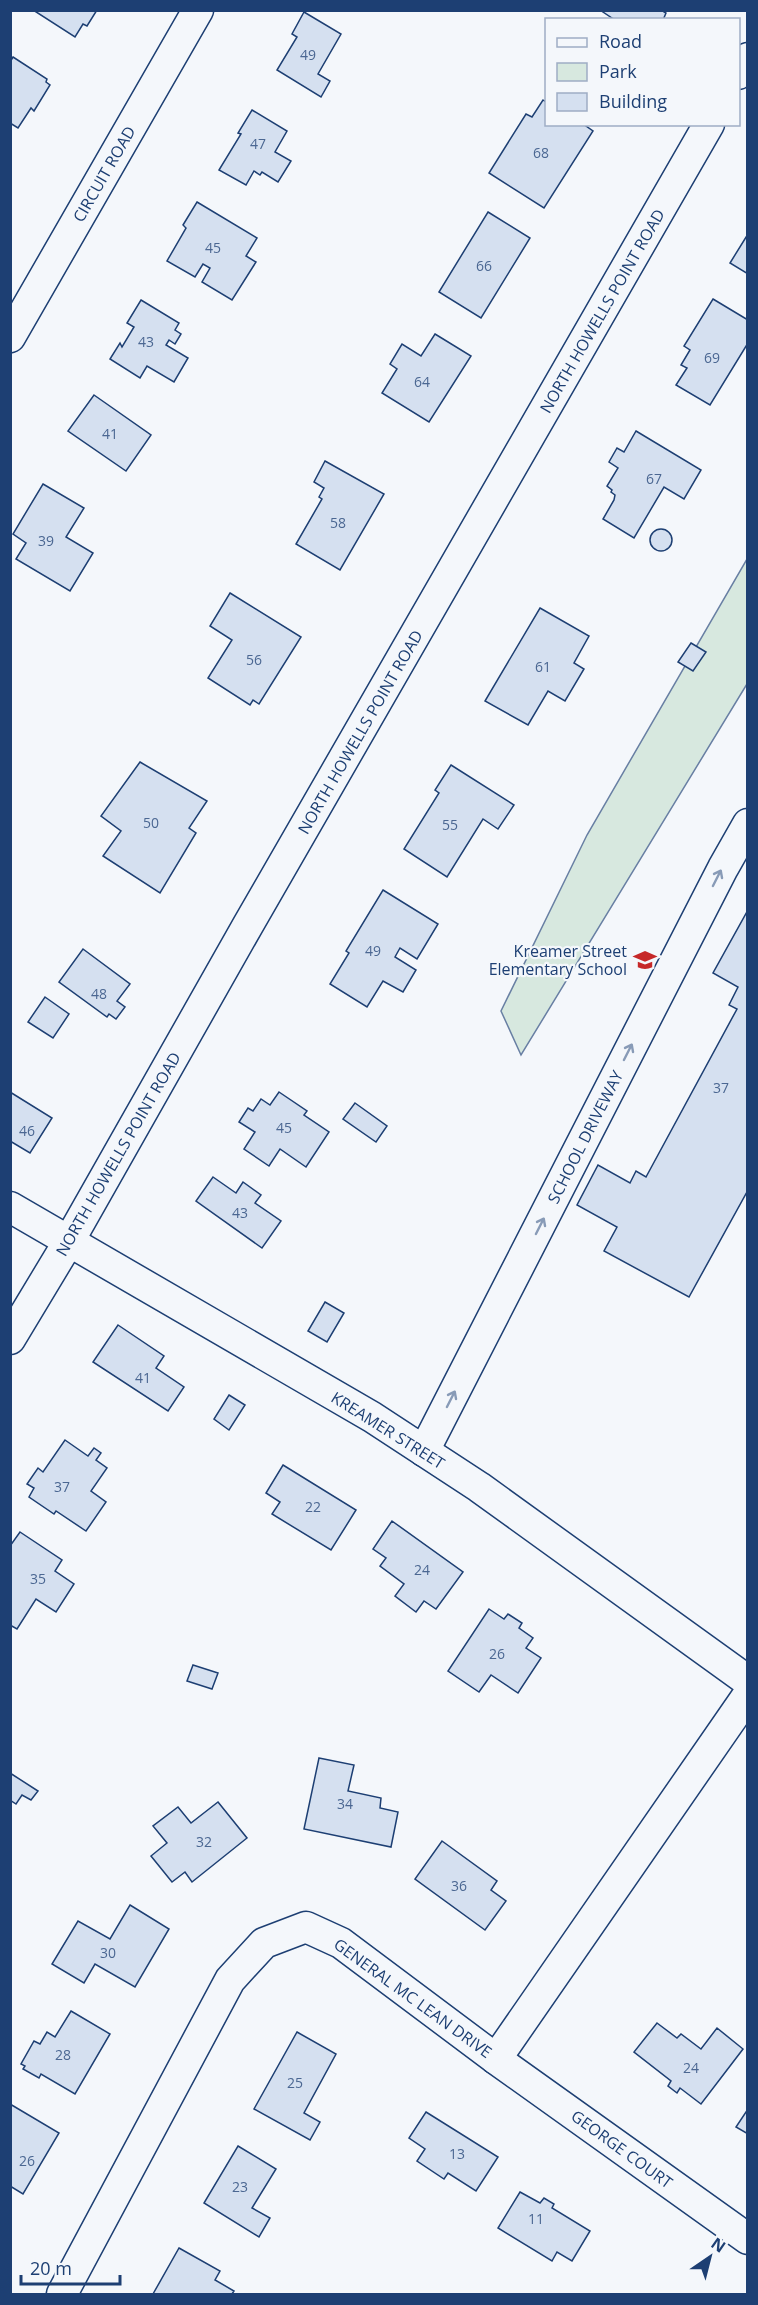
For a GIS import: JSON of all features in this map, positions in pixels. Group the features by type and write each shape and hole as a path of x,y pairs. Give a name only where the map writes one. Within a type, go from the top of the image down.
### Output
{"street":[{"name":"CIRCUIT ROAD","path":"10,337 198,10"},
{"name":"NORTH HOWELLS POINT ROAD","path":"10,1339 69,1241 708,126"},
{"name":"SCHOOL DRIVEWAY","path":"424,1451 747,824"},
{"name":"KREAMER STREET","path":"10,1207 363,1412 424,1451 479,1487 747,1682"},
{"name":"GENERAL MC LEAN DRIVE","path":"62,2295 230,1980 264,1943 306,1927 341,1943 496,2059 747,1695"},
{"name":"GEORGE COURT","path":"496,2059 747,2239"}],"green space":[{"path":"747,559 747,684 521,1055 501,1011 587,835"}],"building":[{"path":"33,10 97,10 87,26 83,24 75,37"},
{"path":"600,10 661,10 666,13 664,18 612,18"},
{"path":"304,12 341,34 318,74 330,81 321,97 277,70 297,37 292,34"},
{"path":"13,57 47,79 46,82 50,85 34,111 31,108 18,128 10,123 10,62"},
{"path":"543,100 545,101 545,126 586,126 593,131 544,208 489,173 526,114 532,117"},
{"path":"252,110 287,131 275,152 291,161 278,182 262,172 260,175 254,171 246,185 219,170 241,134 238,133"},
{"path":"197,202 257,238 246,256 256,262 232,300 202,282 210,268 203,264 195,277 167,261 186,228 183,225"},
{"path":"488,212 530,238 481,318 439,292"},
{"path":"748,234 748,274 730,263"},
{"path":"713,299 748,320 748,343 710,405 676,385 687,368 681,365 690,350 684,346"},
{"path":"141,300 179,323 175,330 181,334 175,344 169,340 166,345 188,358 174,382 147,366 140,378 110,359 120,343 122,347 134,327 127,323"},
{"path":"435,334 471,356 429,422 382,393 397,369 390,364 402,344 421,356"},
{"path":"94,395 151,435 126,471 68,431"},
{"path":"636,431 701,470 684,499 664,487 634,538 603,519 615,495 607,486 618,468 609,462 617,448 624,452"},
{"path":"325,461 384,494 340,570 296,544 322,499 319,497 324,488 314,482"},
{"path":"43,484 84,508 66,537 93,553 70,591 16,559 26,543 13,534"},
{"path":"661,529 669,532 672,540 669,548 661,551 653,548 650,540 653,532"},
{"path":"230,593 301,637 259,704 253,700 250,705 208,678 232,640 210,626"},
{"path":"540,608 589,636 574,663 584,669 565,701 548,691 528,725 485,701"},
{"path":"691,643 706,652 693,671 678,662"},
{"path":"140,762 207,801 189,828 196,833 160,893 103,856 121,831 101,816"},
{"path":"451,765 514,805 498,829 483,819 447,877 404,849 439,793 435,790"},
{"path":"383,890 438,924 417,959 400,948 395,957 416,970 403,992 383,981 367,1007 330,984 349,953 346,951"},
{"path":"748,910 748,1190 689,1297 604,1251 617,1227 577,1205 598,1165 630,1183 636,1171 646,1177 737,1009 729,1005 738,987 713,973"},
{"path":"83,949 130,984 117,1001 125,1007 116,1019 109,1014 107,1017 59,982"},
{"path":"45,997 69,1014 53,1038 28,1022"},
{"path":"10,1092 52,1118 30,1153 10,1141"},
{"path":"279,1092 307,1111 304,1115 329,1132 306,1167 280,1149 269,1166 244,1149 255,1132 239,1122 248,1108 253,1111 261,1099 270,1105"},
{"path":"355,1103 387,1126 376,1142 343,1119"},
{"path":"213,1177 236,1193 243,1182 261,1195 255,1203 281,1221 262,1248 196,1201"},
{"path":"325,1302 344,1313 327,1342 308,1331"},
{"path":"118,1325 164,1356 156,1368 184,1387 168,1411 93,1362"},
{"path":"229,1395 245,1405 229,1430 214,1419"},
{"path":"65,1440 88,1456 94,1448 101,1453 96,1460 107,1468 91,1491 106,1502 86,1531 56,1511 54,1514 29,1497 34,1488 27,1484 38,1468 43,1472"},
{"path":"283,1465 356,1510 331,1550 272,1514 280,1502 266,1493"},
{"path":"392,1521 463,1572 436,1609 424,1601 416,1612 395,1596 404,1584 380,1566 386,1558 373,1549"},
{"path":"20,1532 62,1560 55,1571 74,1584 56,1612 36,1599 17,1629 10,1625 10,1546"},
{"path":"489,1609 504,1619 508,1614 522,1623 519,1628 533,1638 526,1648 541,1658 518,1693 491,1675 479,1692 448,1671"},
{"path":"193,1665 218,1673 212,1689 187,1681"},
{"path":"319,1758 354,1765 348,1791 381,1798 380,1808 398,1812 391,1847 304,1829"},
{"path":"10,1773 38,1791 31,1800 22,1795 16,1804 10,1800"},
{"path":"218,1802 247,1838 192,1882 185,1872 172,1882 151,1856 167,1843 153,1826 178,1807 191,1823"},
{"path":"442,1841 497,1881 491,1890 506,1901 485,1930 415,1879"},
{"path":"130,1905 169,1929 135,1987 95,1964 84,1983 52,1964 78,1921 110,1939"},
{"path":"71,2011 110,2034 75,2094 41,2074 39,2078 23,2069 25,2066 21,2064 34,2041 40,2044 47,2032 55,2037"},
{"path":"657,2023 677,2038 681,2034 701,2049 717,2028 743,2049 701,2104 680,2088 677,2093 668,2086 671,2081 634,2052"},
{"path":"297,2032 336,2054 304,2113 320,2122 310,2140 254,2109"},
{"path":"10,2104 59,2133 23,2194 10,2186"},
{"path":"748,2109 748,2134 736,2127"},
{"path":"426,2112 498,2157 476,2191 448,2173 444,2179 417,2161 425,2149 409,2138"},
{"path":"238,2146 276,2169 252,2208 270,2218 259,2237 204,2203"},
{"path":"520,2192 540,2203 544,2198 554,2204 552,2208 590,2231 572,2261 557,2252 552,2261 498,2228"},
{"path":"179,2248 220,2271 215,2280 234,2291 232,2294 153,2294"}],"place":[{"name":"Kreamer Street Elementary School","path":"645,960"}]}
